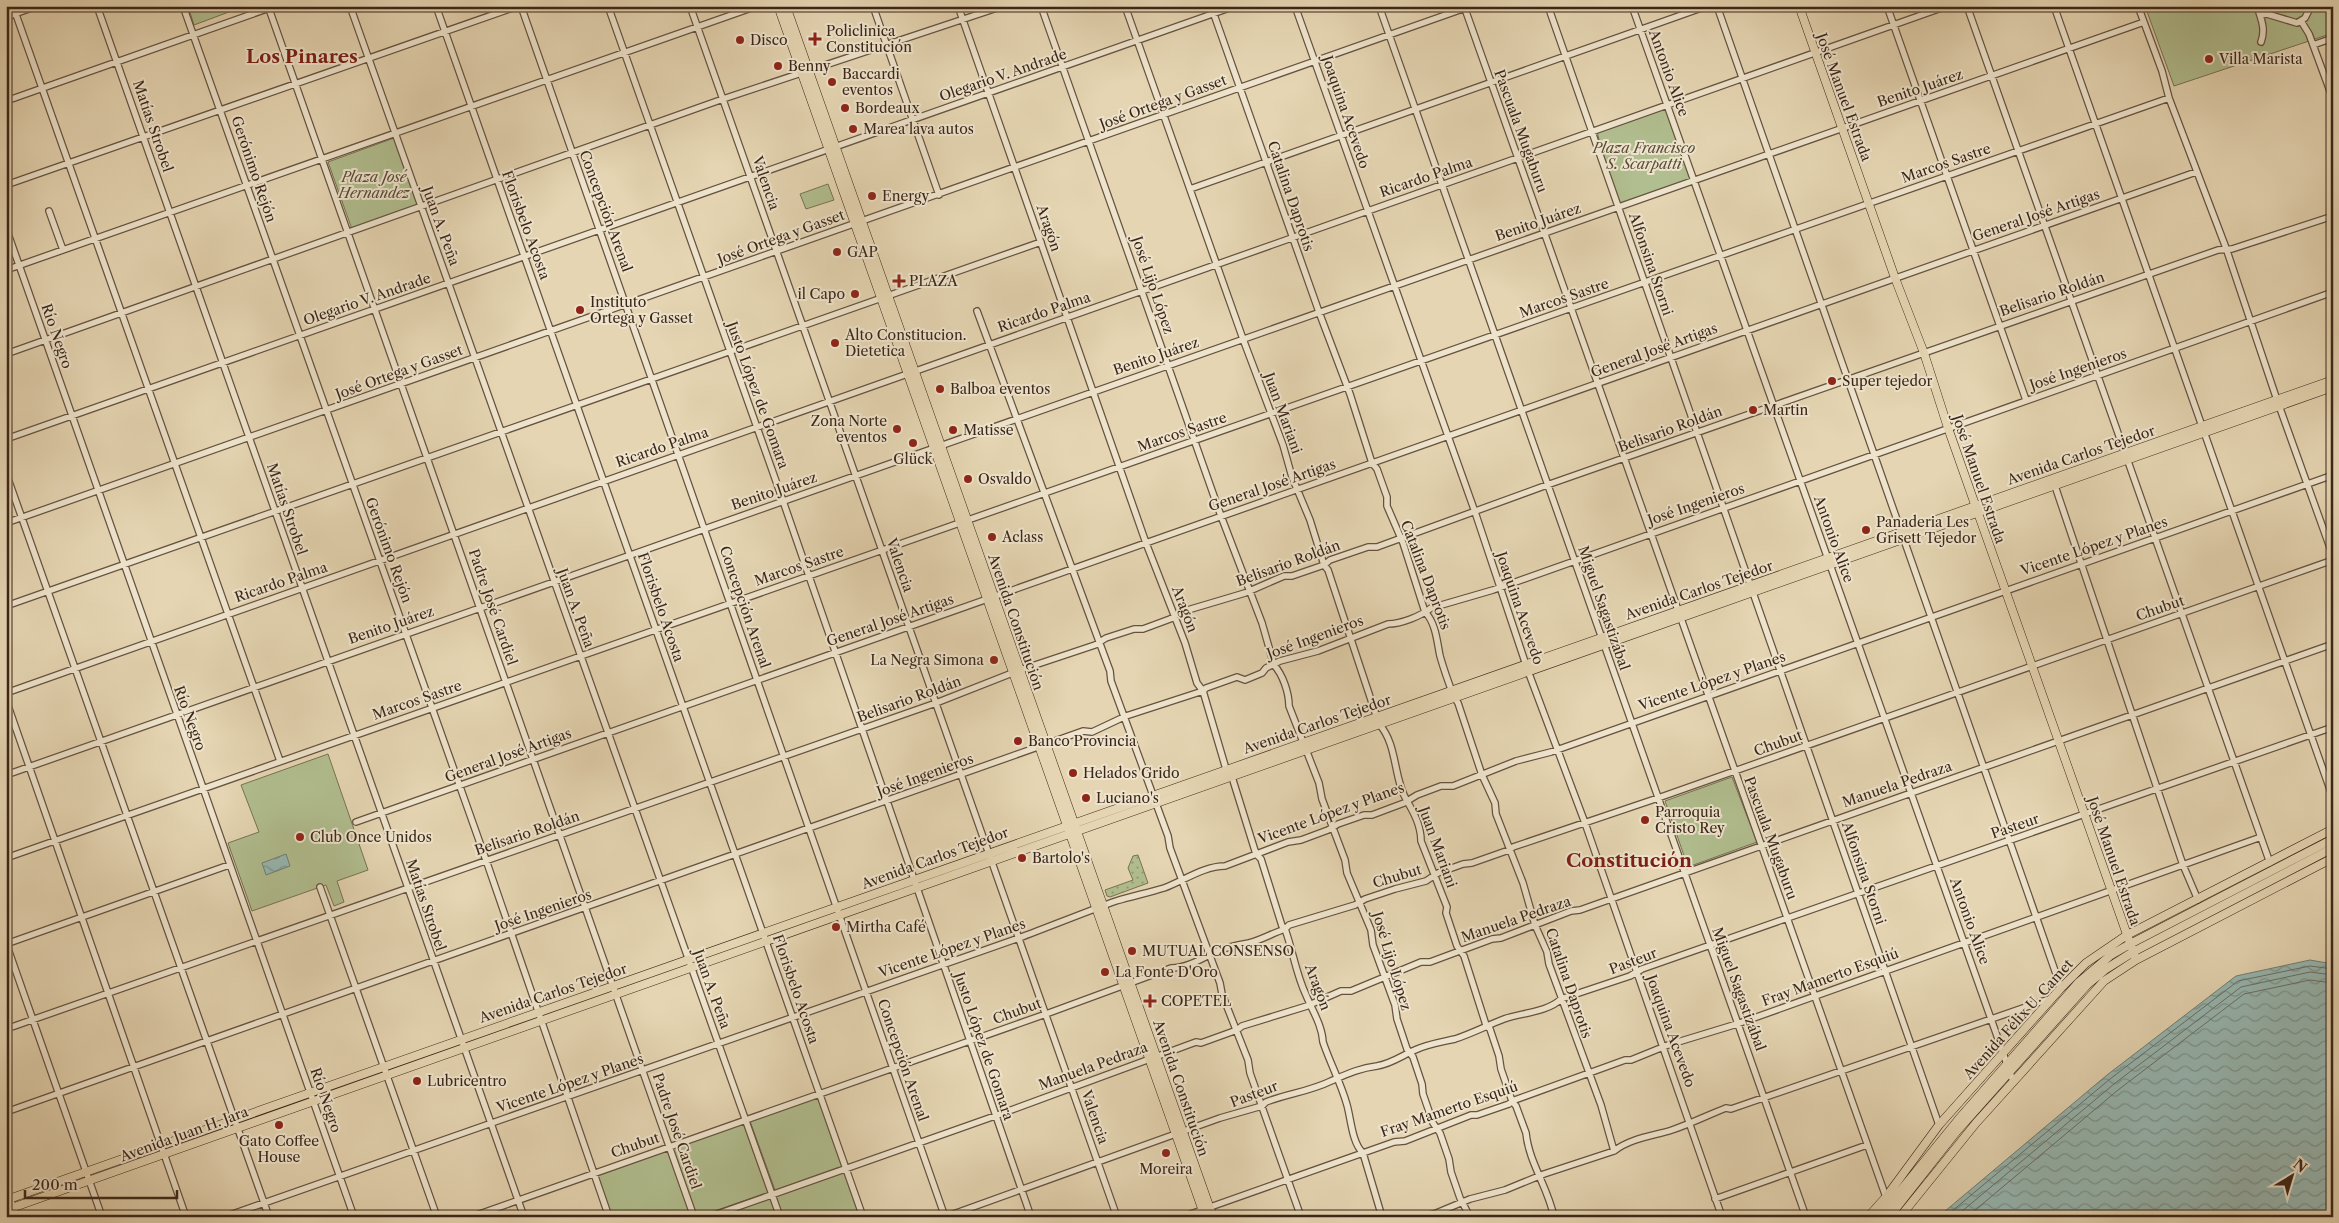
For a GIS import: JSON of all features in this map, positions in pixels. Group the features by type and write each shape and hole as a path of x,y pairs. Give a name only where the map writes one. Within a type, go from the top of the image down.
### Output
{"main road":[{"name":"Avenida Constitución","path":"778,6 805,72 832,148 1153,1058 1205,1211 1213,1217"},
{"name":"Avenida Constitución","path":"786,6 805,72"},
{"name":"José Manuel Estrada","path":"1799,6 1895,278 1924,353 1976,509 2133,952"},
{"name":"Avenida Carlos Tejedor","path":"2278,403 2333,380"},
{"name":"Avenida Carlos Tejedor","path":"310,1092 1151,795 1302,743 1378,720 2203,429 2278,403 2333,387"},
{"name":"Avenida Carlos Tejedor","path":"313,1101 1305,751 1378,720"},
{"name":"Avenida Félix U. Camet","path":"1868,1217 1886,1197 1939,1126 2060,988 2086,963 2127,935 2333,829"},
{"name":"Avenida Félix U. Camet","path":"1890,1217 1957,1131 2087,985 2106,969 2133,952 2333,839"},
{"name":"Avenida Félix U. Camet","path":"1900,1217 2013,1081 2093,991 2116,972 2133,952 2333,848"},
{"name":"Avenida Félix U. Camet","path":"1879,1217 1958,1120 2079,982 2111,955 2133,952 2333,858"},
{"name":"Avenida Juan H. Jara","path":"8,1199 310,1092"},
{"name":"Avenida Juan H. Jara","path":"10,1208 313,1101"}],"street":[{"path":"13,6 280,761"},
{"path":"6,17 37,6"},
{"name":"Matías Strobel","path":"97,6 524,1217"},
{"name":"Gerónimo Rejón","path":"183,6 458,786 486,860 609,1217"},
{"name":"Juan A. Peña","path":"350,6 780,1217"},
{"name":"Florisbelo Acosta","path":"436,6 862,1217"},
{"path":"6,185 520,6"},
{"name":"Concepción Arenal","path":"520,6 841,916 945,1217"},
{"name":"Justo López de Gomara","path":"608,6 915,878 942,965 1031,1217"},
{"name":"Valencia","path":"690,6 1117,1217"},
{"path":"6,270 757,6"},
{"path":"873,6 939,195"},
{"name":"Aragón","path":"958,6 1146,542 1175,616 1197,684 1203,691 1226,769 1232,777 1256,854 1261,859 1279,919 1285,928 1295,956 1296,968 1306,997 1311,1003 1323,1042 1337,1077 1359,1149 1364,1153 1382,1217"},
{"path":"6,354 723,99 1003,6"},
{"name":"José Lijo López","path":"1041,6 1194,441 1248,591 1262,623 1274,665 1279,670 1302,743 1319,783 1331,828 1336,833 1358,903 1371,930 1373,945 1396,1005 1397,1019 1449,1159 1451,1172 1470,1217"},
{"name":"Juan Mariani","path":"1125,6 1242,339 1283,445 1292,477 1299,489 1378,720 1387,737 1407,802 1411,806 1434,877 1447,907 1446,913 1464,956 1474,991 1486,1025 1493,1038 1512,1100 1516,1106 1540,1177 1551,1203 1554,1217"},
{"name":"Catalina Daprotis","path":"1211,6 1292,238 1360,420 1360,429 1372,463 1377,469 1387,506 1425,612 1429,616 1438,641 1453,694 1469,730 1470,740 1482,774 1495,803 1496,814 1523,883 1534,925 1547,952 1549,964 1561,999 1565,1004 1588,1075 1601,1106 1614,1151"},
{"name":"Olegario V. Andrade","path":"6,438 1236,6"},
{"name":"Joaquina Acevedo","path":"1295,6 1475,512 1527,668 1585,823 1722,1217"},
{"name":"Miguel Sagastizábal","path":"1379,6 1806,1217"},
{"name":"José Ortega y Gasset","path":"6,523 1471,6"},
{"name":"Alfonsina Storni","path":"1548,6 1939,1126"},
{"name":"Antonio Alice","path":"1632,6 2013,1081"},
{"path":"1190,189 1707,6"},
{"path":"1717,6 1821,304 1850,380 2060,988"},
{"path":"1887,6 2026,400"},
{"name":"Ricardo Palma","path":"6,693 1946,6"},
{"path":"1967,6 2270,863"},
{"path":"2054,6 2150,273 2174,348 2333,798"},
{"path":"2138,6 2169,98 2252,321 2278,403 2333,556"},
{"path":"2257,6 2264,35 2261,42"},
{"path":"2260,16 2274,16 2293,23 2301,21 2311,6"},
{"path":"6,102 271,7"},
{"name":"Padre José Cardiel","path":"271,7 322,159 561,834 694,1217"},
{"name":"Pascuala Mugaburu","path":"1464,7 1886,1197"},
{"path":"2301,21 2309,34 2333,99"},
{"name":"Benito Juárez","path":"6,775 2144,22"},
{"path":"2313,45 2333,38"},
{"name":"Marcos Sastre","path":"6,858 2169,98"},
{"name":"General José Artigas","path":"356,822 2196,172"},
{"path":"49,211 63,250"},
{"name":"Belisario Roldán","path":"6,1029 936,703 1016,671 1068,655 1134,629 1143,629 1181,612 1248,591 1284,576 1292,576 1324,565 1330,560 1475,512 2072,300 2226,248 2232,249 2333,216"},
{"name":"Río Negro","path":"6,228 150,642 354,1217"},
{"path":"6,606 1040,242"},
{"name":"José Ingenieros","path":"6,1112 888,802 1083,731 1092,732 1126,716 1203,691 1206,688 1237,677 1245,680 1262,673 1266,668 1425,612 1431,608 1460,598 1466,599 2333,292"},
{"path":"977,311 1100,642 1110,671 1111,681 1126,716 1151,795 1168,836 1170,848 1204,946 1237,1030 1301,1217"},
{"path":"6,473 269,1217"},
{"name":"Vicente López y Planes","path":"224,1217 643,1071 1100,908 1183,881 1190,876 1218,866 1225,866 1407,802 1417,795 1441,786 1453,786 1482,774 2333,475"},
{"path":"2053,482 2183,865 2198,900"},
{"name":"Chubut","path":"471,1217 1046,1014 1289,925 1434,877 1438,873 1463,864 1472,863 2333,560"},
{"name":"Manuela Pedraza","path":"709,1217 1153,1058 1237,1030 1242,1026 1279,1016 1422,962 1430,962 1492,939 1501,938 2333,644"},
{"path":"6,700 186,1217"},
{"name":"Pasteur","path":"945,1217 1179,1133 1262,1106 1266,1102 1332,1081 1337,1077 1370,1066 1377,1066 1480,1030 1486,1025 1543,1007 1636,972 2333,727"},
{"name":"Fray Mamerto Esquiú","path":"1182,1217 1205,1211 1394,1142 1405,1141 1436,1128 1509,1104 1512,1100 1737,1024 2261,837"},
{"path":"102,1217 6,944 229,864"},
{"path":"320,887 437,1217"},
{"path":"1419,1217 1434,1214 1567,1166 1582,1163 1650,1135 1662,1134 1719,1111 1841,1072 2054,997"},
{"path":"1715,1199 1867,1145"},
{"path":"6,1188 10,1208 16,1217"}],"green space":[{"path":"188,6 245,6 194,25"},
{"name":"Villa Marista","path":"2145,6 2333,6 2333,33 2174,86"},
{"name":"Plaza Francisco S. Scarpatti","path":"1666,107 1694,180 1618,207 1597,132"},
{"name":"Plaza José Hernandez","path":"394,138 419,208 353,232 328,162"},
{"path":"828,184 834,200 806,209 800,194"},
{"name":"Club Once Unidos","path":"328,754 368,870 337,881 344,902 334,906 326,885 252,911 228,843 259,832 241,785"},
{"path":"1732,777 1757,842 1688,867 1665,801"},
{"path":"1138,855 1148,883 1110,897 1107,896 1105,890 1133,880 1128,868 1133,856"},
{"path":"818,1097 842,1166 775,1190 750,1121"},
{"path":"744,1123 769,1192 697,1217 673,1148"},
{"path":"668,1150 692,1217 612,1217 597,1175"},
{"path":"844,1172 860,1217 783,1217 776,1196"},
{"path":"770,1198 777,1217 717,1217"}],"water":[{"path":"286,854 290,866 266,875 262,863"},
{"path":"2310,960 2333,964 2333,1217 1938,1217 2107,1075 2236,976"}],"place":[{"name":"Policlinica Constitución","path":"815,39"},
{"name":"Disco","path":"740,40"},
{"name":"Villa Marista","path":"2209,59"},
{"name":"Benny","path":"778,66"},
{"name":"Baccardi eventos","path":"832,82"},
{"name":"Bordeaux","path":"845,108"},
{"name":"Marea lava autos","path":"853,129"},
{"name":"Energy","path":"872,196"},
{"name":"GAP","path":"837,252"},
{"name":"PLAZA","path":"899,281"},
{"name":"il Capo","path":"855,294"},
{"name":"Instituto Ortega y Gasset","path":"580,310"},
{"name":"Alto Constitucion. Dietetica","path":"835,343"},
{"name":"Super tejedor","path":"1832,381"},
{"name":"Balboa eventos","path":"940,389"},
{"name":"Martin","path":"1753,410"},
{"name":"Zona Norte eventos","path":"897,429"},
{"name":"Matisse","path":"953,430"},
{"name":"Glück","path":"913,443"},
{"name":"Osvaldo","path":"968,479"},
{"name":"Panaderia Les Grisett Tejedor","path":"1866,530"},
{"name":"Aclass","path":"992,537"},
{"name":"La Negra Simona","path":"994,660"},
{"name":"Banco Provincia","path":"1018,741"},
{"name":"Helados Grido","path":"1073,773"},
{"name":"Luciano's","path":"1086,798"},
{"name":"Parroquia Cristo Rey","path":"1645,820"},
{"name":"Club Once Unidos","path":"300,837"},
{"name":"Bartolo's","path":"1022,858"},
{"name":"Mirtha Café","path":"836,927"},
{"name":"MUTUAL CONSENSO","path":"1132,951"},
{"name":"La Fonte D'Oro","path":"1105,972"},
{"name":"COPETEL","path":"1150,1001"},
{"name":"Lubricentro","path":"417,1081"},
{"name":"Gato Coffee House","path":"279,1125"},
{"name":"Moreira","path":"1166,1153"}],"district":[{"name":"Los Pinares","path":"302,56"},
{"name":"Constitución","path":"1629,860"}]}
